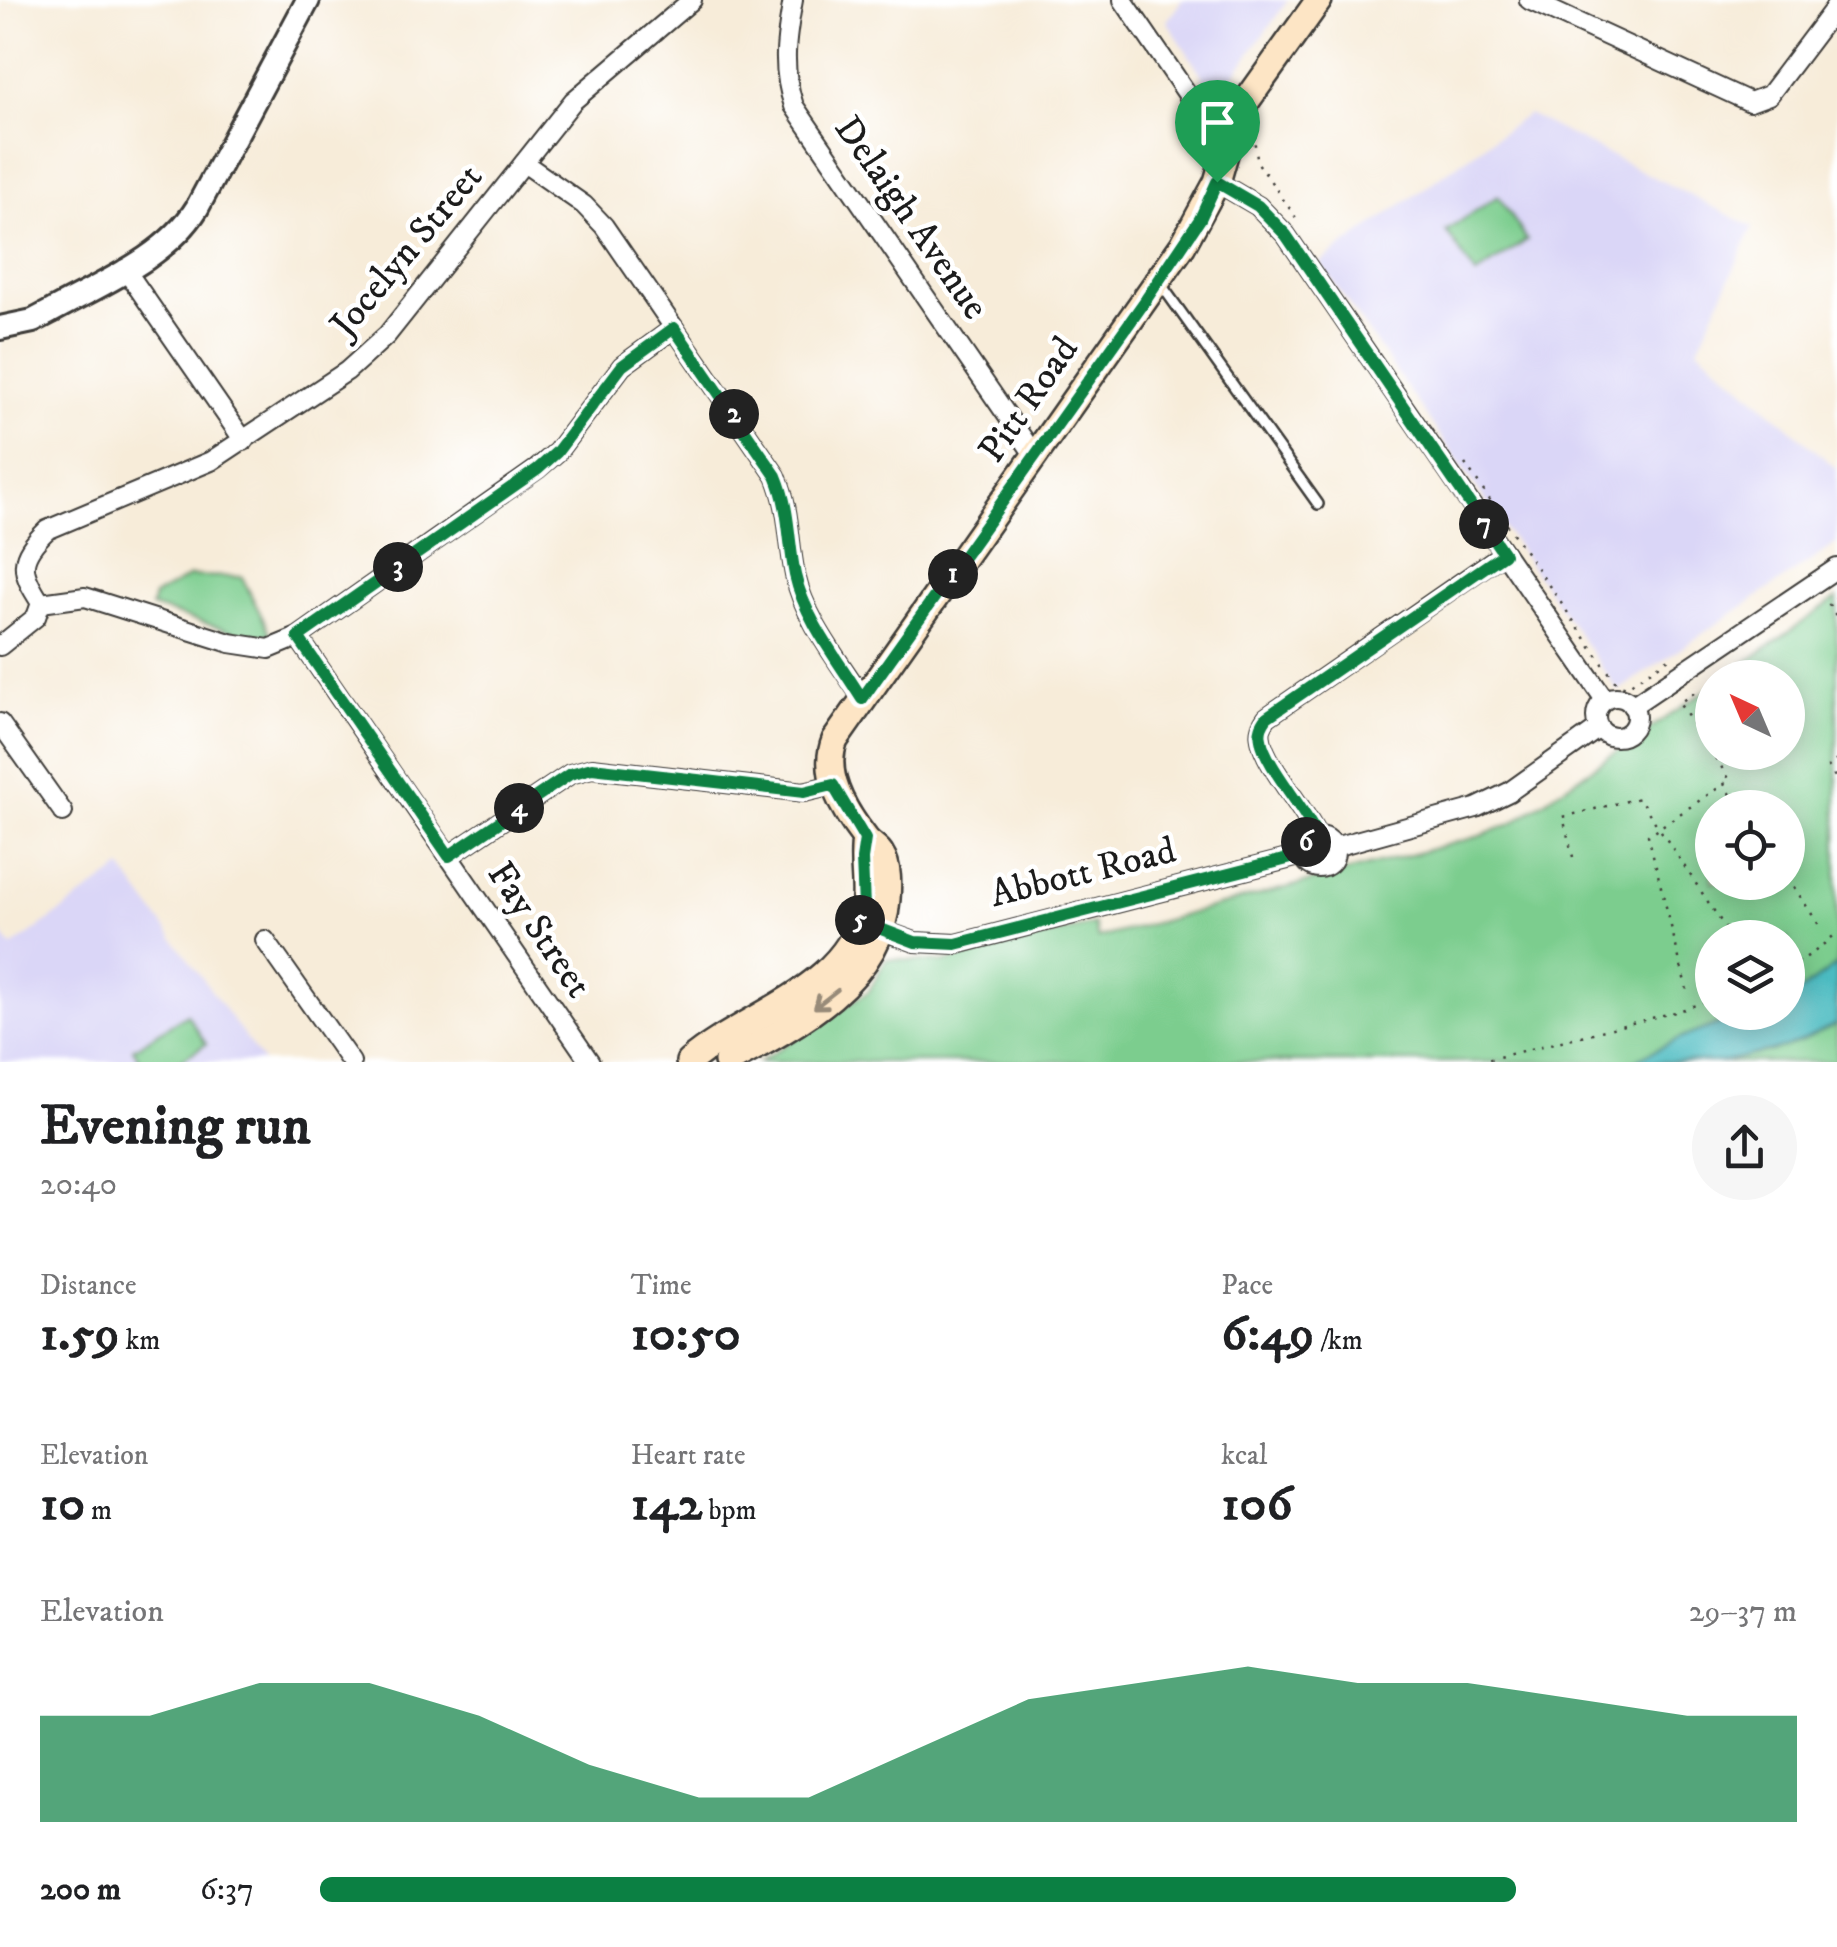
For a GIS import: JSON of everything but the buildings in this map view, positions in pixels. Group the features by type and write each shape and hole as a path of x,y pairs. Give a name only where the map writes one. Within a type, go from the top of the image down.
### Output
{"main road":[{"name":"Pitt Road","path":"833,785 830,751 862,699 1200,219 1217,182 1236,116 1318,0"},
{"path":"689,1062 806,987 886,914 887,872 882,854 865,839 833,785"},
{"path":"727,1062 819,1006 848,982 867,959 870,926"}],"street":[{"path":"0,328 50,312 168,242 189,220 308,0"},
{"name":"Jocelyn Street","path":"41,603 27,582 24,565 29,547 48,530 211,462 347,370 388,335 573,100 692,0"},
{"name":"Delaigh Avenue","path":"792,0 783,54 794,106 1035,456"},
{"path":"1122,0 1201,114 1229,147"},
{"path":"1529,0 1568,8 1750,102 1769,95 1837,5"},
{"path":"524,163 584,205 604,226 776,476 787,501 796,578 811,617 862,699"},
{"path":"1217,182 1258,206 1286,235 1605,700"},
{"path":"124,269 244,441"},
{"path":"0,646 36,617 41,603 85,597 230,643 268,649 298,637 538,469 557,452 622,366 674,328"},
{"path":"1317,836 1265,753 1260,740 1261,726 1267,717 1504,554"},
{"name":"Abbott Road","path":"870,926 915,942 956,944 1303,855 1312,866 1323,867 1334,857 1334,846 1476,808 1508,792 1599,728 1609,736 1627,734 1634,724 1632,706 1837,568"},
{"name":"Fay Street","path":"298,637 590,1062"},
{"path":"1599,728 1597,710 1605,700 1617,697 1632,706"},
{"path":"0,723 64,812"},
{"path":"449,856 570,774 592,768 804,792 833,785"},
{"path":"1303,855 1304,844 1317,836 1328,838 1334,846"},
{"path":"265,940 351,1062"}],"lane":[{"path":"1158,281 1318,504"}],"path":[{"path":"1253,127 1258,163 1300,223"},
{"path":"1456,451 1617,684 1626,687 1670,658"},
{"path":"1837,597 1829,605 1837,617"},
{"path":"1688,994 1648,835 1730,780 1679,703 1694,693"},
{"path":"1837,760 1828,766 1837,780"},
{"path":"1724,784 1728,790"},
{"path":"1573,857 1562,817 1640,798 1720,920"},
{"path":"1803,900 1819,925"},
{"path":"1805,958 1837,932"},
{"path":"1479,1062 1695,1005"}],"shaded area":[{"path":"1182,0 1288,0 1223,91 1212,91 1167,21"},
{"path":"1528,114 1753,227 1698,348 1837,469 1837,543 1618,691 1320,263"},
{"path":"122,868 263,1062 0,1062 0,931 12,947"}],"green space":[{"path":"1498,196 1527,240 1476,275 1446,231"},
{"path":"190,576 242,577 271,635 250,637 151,607 154,596"},
{"path":"1837,598 1837,1062 759,1062 869,991 886,959 944,962 1094,924 1098,938 1480,836 1511,824 1695,698 1695,770 1805,770 1805,660 1749,660"},
{"path":"187,1014 206,1044 178,1062 141,1062 133,1049"}],"water":[{"path":"1837,965 1837,1024 1787,1047 1722,1062 1632,1062 1703,1030 1805,1030 1805,988"}],"route":[{"path":"1217,182 1258,206 1286,235 1504,554 1267,717 1261,726 1260,740 1265,753 1317,836 1304,844 1303,855 944,945 892,936 860,921 864,907 865,839 833,785 804,792 592,768 570,774 449,856 298,637 538,469 557,452 622,366 674,328 776,476 787,501 796,578 811,617 862,699 1143,304 1200,219 1217,182"}]}
